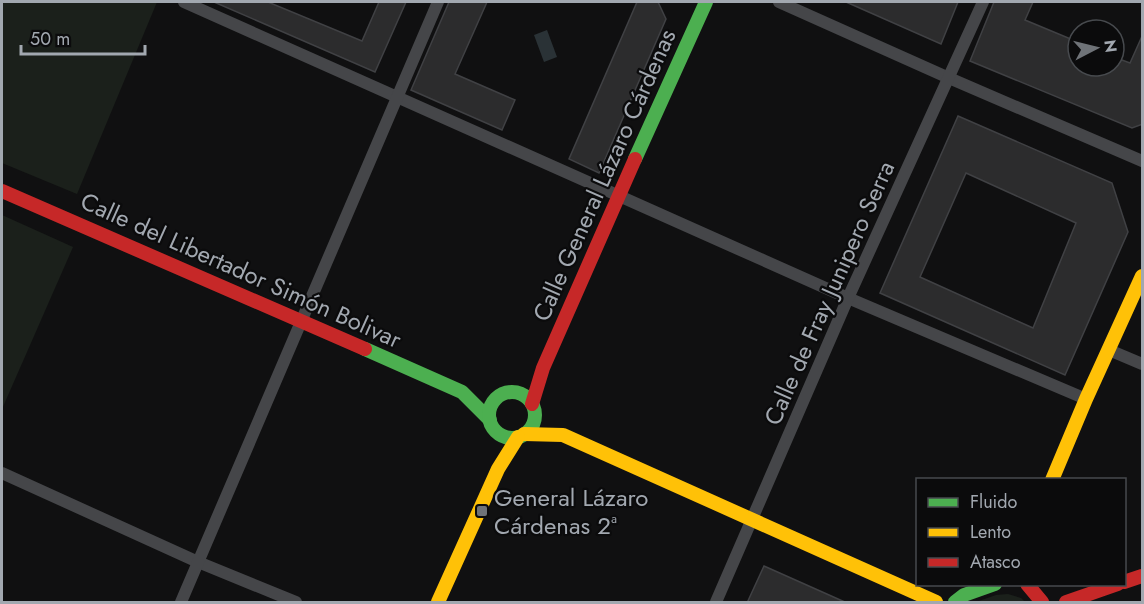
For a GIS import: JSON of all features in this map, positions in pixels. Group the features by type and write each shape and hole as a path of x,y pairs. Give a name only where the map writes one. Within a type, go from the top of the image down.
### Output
{"main road":[{"name":"Calle General Lázaro Cárdenas","path":"534,407 543,368 706,2"},
{"name":"Calle del Libertador Simón Bolivar","path":"2,190 462,392 501,394"},
{"path":"1053,478 1086,399 1143,276"},
{"name":"Calle General Lázaro Cárdenas","path":"516,392 543,368"},
{"name":"Calle del Libertador Simón Bolivar","path":"462,392 490,420"},
{"path":"498,469 497,432 490,420 491,405 501,394 516,392 523,394 557,434 936,603"},
{"path":"438,603 498,469 521,436 533,424 534,407"},
{"path":"497,432 510,438 557,434"},
{"path":"1126,582 1143,576"},
{"path":"955,603 964,595 992,586"},
{"path":"1027,586 1038,595 1042,603"},
{"path":"1066,603 1115,586"}],"street":[{"path":"184,2 848,298 1086,399"},
{"path":"181,603 438,2"},
{"path":"779,2 1143,161"},
{"name":"Calle de Fray Junipero Serra","path":"716,603 848,298 983,2"},
{"path":"1109,350 1143,364"},
{"path":"2,473 296,603"}],"shaded area":[{"path":"2,2 157,2 77,194 2,163"},
{"path":"547,30 557,57 544,62 534,35"},
{"path":"2,215 73,247 2,409"},
{"path":"1008,594 1021,598 1025,602 976,602 996,595"}],"building":[{"path":"214,2 268,2 362,41 379,2 406,2 375,72"},
{"path":"449,2 487,2 455,74 515,100 502,130 411,90"},
{"path":"637,2 658,2 666,19 599,173 569,159"},
{"path":"846,2 958,2 941,44"},
{"path":"994,2 1033,2 1025,20 1066,37 1066,78 1126,78 1126,62 1130,63 1143,34 1143,124 1132,128 970,61"},
{"path":"958,116 1112,183 1128,232 1065,375 880,293","holes":["966,173 1076,223 1033,328 920,277"]},
{"path":"764,566 847,603 747,603"}],"traffic: fast":[{"path":"635,159 706,2"},
{"path":"365,349 462,392 490,420"},
{"path":"512,392 528,399 535,415 528,431 512,438 496,431 489,415 496,399 512,392"},
{"path":"955,602 964,595 989,586"}],"traffic: slow":[{"path":"1053,478 1142,276"},
{"path":"524,434 563,435 936,602"},
{"path":"438,602 498,469 518,437"}],"traffic: jam":[{"path":"532,404 543,368 635,159"},
{"path":"2,191 365,349"},
{"path":"1126,581 1142,576"},
{"path":"1029,586 1042,602"},
{"path":"1066,602 1112,586"}],"place":[{"name":"General Lázaro Cárdenas 2ª","path":"482,511"}]}
